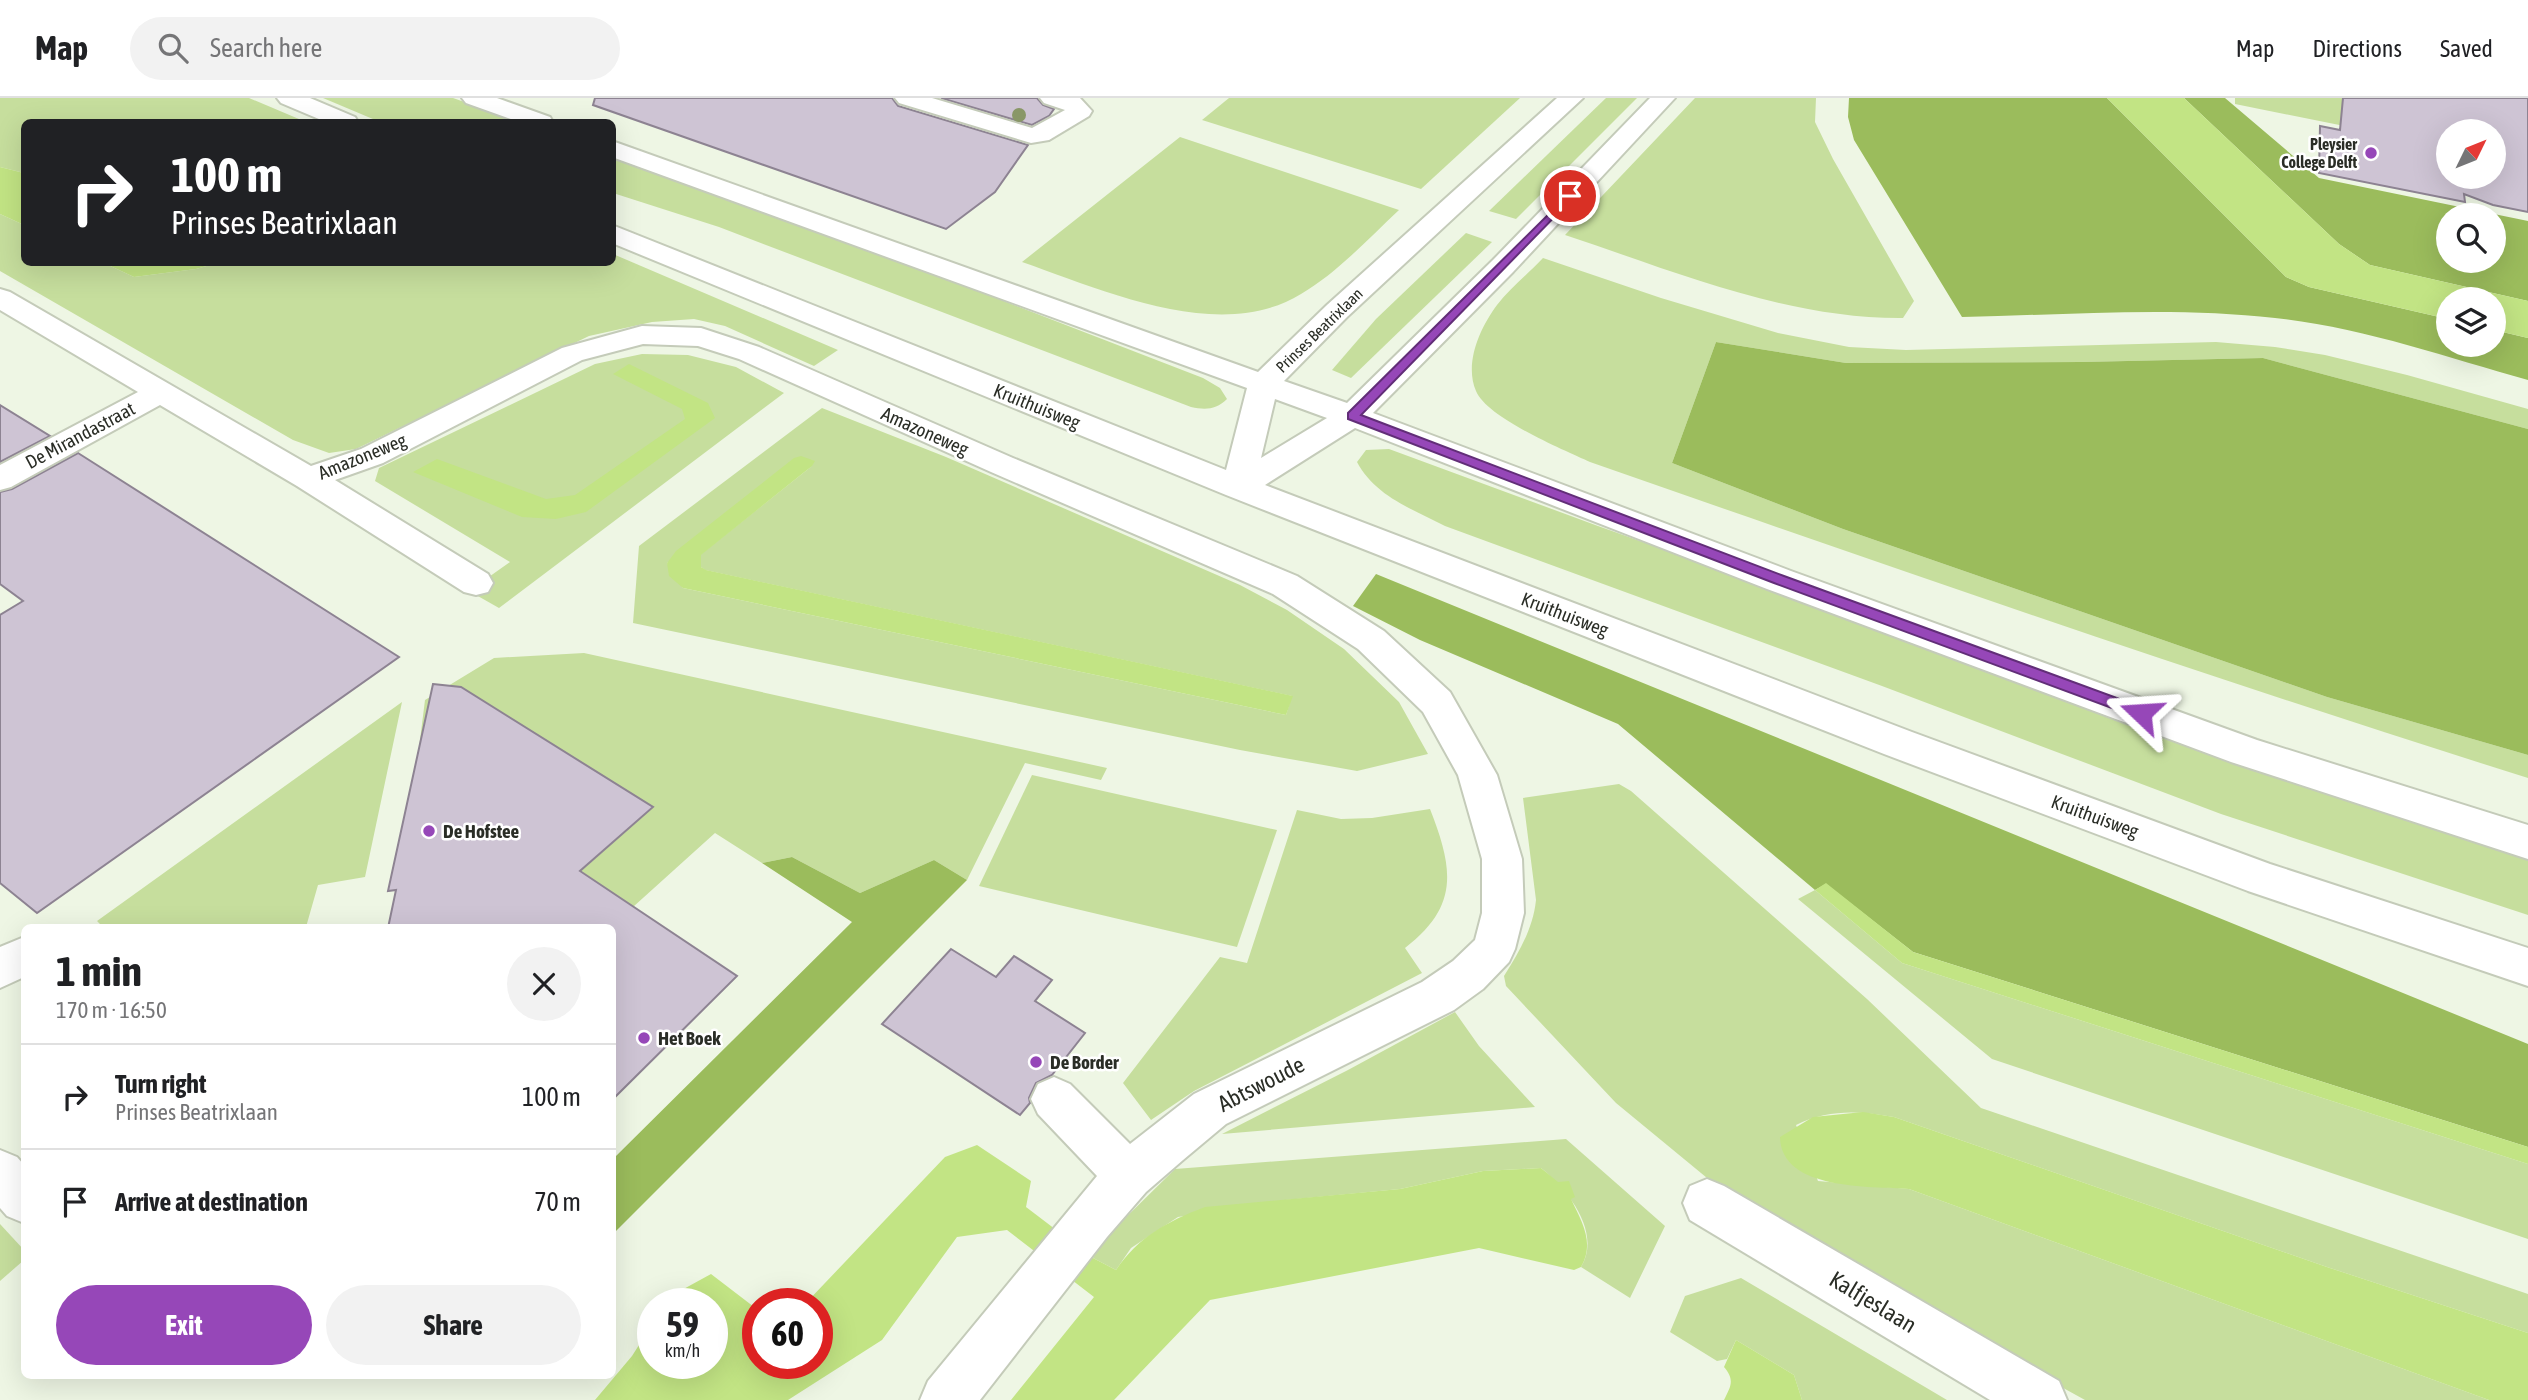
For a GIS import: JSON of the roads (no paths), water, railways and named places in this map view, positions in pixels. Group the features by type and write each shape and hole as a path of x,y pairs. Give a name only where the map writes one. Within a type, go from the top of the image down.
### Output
{"main road":[{"path":"289,98 339,119"},
{"path":"474,98 533,119"},
{"path":"907,98 1031,136 1040,135 1080,111 1071,103 1052,98"},
{"name":"Prinses Beatrixlaan","path":"1238,487 1263,384 1337,311 1571,98"},
{"path":"1238,487 1352,416 1503,266 1664,98"},
{"path":"616,149 1352,416 1779,580 2245,751 2528,842"},
{"name":"Kruithuisweg","path":"616,235 1238,487 1898,743 2223,864 2528,967"},
{"name":"Amazoneweg","path":"0,298 308,478 476,583"},
{"name":"Amazoneweg","path":"308,478 372,456 572,354 642,335 701,337 749,353 1002,465 1285,585 1371,640 1437,702 1476,775"},
{"name":"De Mirandastraat","path":"0,479 161,391"},
{"name":"Abtswoude","path":"947,1400 1090,1220 1129,1176 1210,1109 1438,996 1468,975 1494,949 1503,913 1502,859 1476,775"},
{"path":"0,969 21,958"},
{"path":"1054,1100 1129,1176"},
{"path":"0,1173 21,1196"},
{"name":"Kalfjeslaan","path":"1707,1203 2040,1400"}],"place":[{"name":"Pleysier College Delft","path":"2371,153"},
{"name":"De Hofstee","path":"429,831"},
{"name":"Het Boek","path":"644,1038"},
{"name":"De Border","path":"1036,1062"}]}
